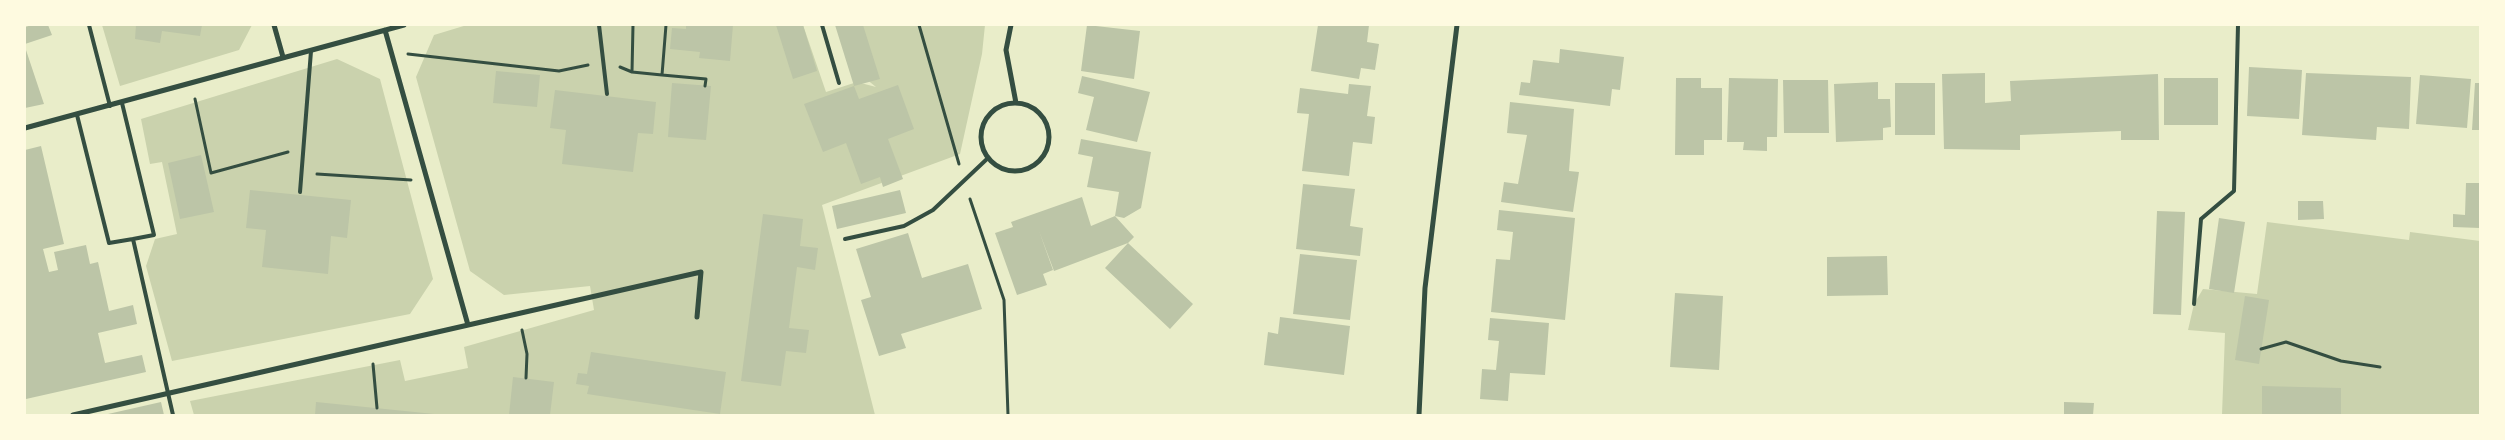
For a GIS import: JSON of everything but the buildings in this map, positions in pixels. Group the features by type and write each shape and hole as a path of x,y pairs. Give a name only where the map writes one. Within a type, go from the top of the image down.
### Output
{"street":[{"path":"274,25 283,57"},
{"path":"25,128 404,25"},
{"path":"1011,25 1006,50 1016,103"},
{"path":"1419,415 1425,288 1456,25"},
{"path":"385,30 468,325"},
{"path":"1016,103 1028,106 1038,112 1045,121 1049,133 1048,145 1044,156 1033,166 1022,171 1008,171 997,166 988,158 981,142 982,130 986,119 994,110 1016,103"},
{"path":"74,415 700,272 697,317"}],"lane":[{"path":"89,25 110,106"},
{"path":"599,25 607,94"},
{"path":"822,25 839,83"},
{"path":"2194,304 2201,219 2234,191 2238,25"},
{"path":"300,192 311,51"},
{"path":"77,114 109,243 154,234 122,103"},
{"path":"845,239 904,226 933,210 988,158"},
{"path":"133,239 173,415"}],"path":[{"path":"632,72 633,25"},
{"path":"662,75 666,25"},
{"path":"919,25 964,182 1004,300 1008,415"},
{"path":"390,51 559,71 603,61 632,72 706,79 705,86"},
{"path":"192,83 211,174 303,148"},
{"path":"301,173 427,181"},
{"path":"518,314 527,354 526,378"},
{"path":"2261,349 2286,342 2341,361 2380,368"},
{"path":"371,348 377,408"}],"green space":[{"path":"102,25 252,25 239,50 120,86"},
{"path":"467,25 803,25 826,92 857,82 876,87 860,74 851,25 985,25 982,54 960,154 822,205 875,415 194,415 190,401 400,360 405,381 468,368 464,347 594,310 590,286 504,295 470,271 416,77 434,35"},
{"path":"337,59 380,79 433,279 410,314 172,361 146,266 155,239 177,234 162,162 150,164 141,119"},
{"path":"2267,222 2409,240 2410,232 2480,241 2480,415 2222,415 2225,333 2188,330 2194,304 2203,289 2257,294"}]}
